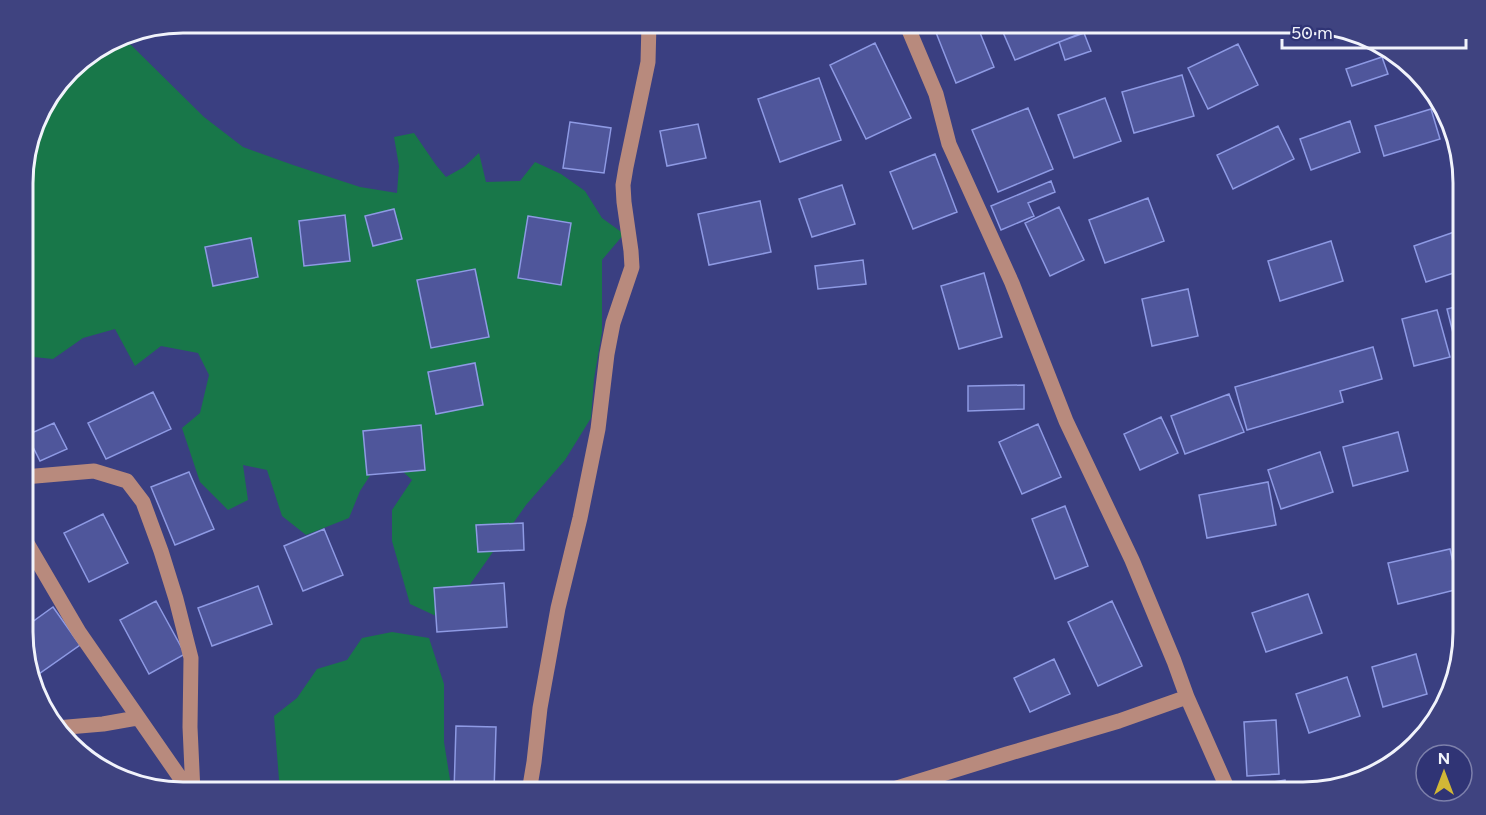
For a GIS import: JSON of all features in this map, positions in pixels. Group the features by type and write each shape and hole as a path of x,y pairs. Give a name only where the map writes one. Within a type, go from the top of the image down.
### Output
{"street":[{"path":"531,782 540,708 558,608 580,518 598,429 613,323 632,267 623,185 648,62 649,33"},
{"path":"911,33 936,94 949,144 1012,283 1066,421 1132,560 1187,697 1225,782"},
{"path":"33,476 94,471 127,481 143,502 164,560 190,658 191,782"},
{"path":"33,553 79,632 184,782"},
{"path":"916,782 1119,721 1187,697"},
{"path":"67,727 137,718"}],"green space":[{"path":"127,43 204,117 243,147 360,187 397,193 399,166 394,137 414,133 446,177 464,167 479,153 486,182 520,181 535,162 561,174 585,191 602,218 624,234 602,260 602,332 594,379 591,418 565,460 526,505 459,600 436,616 410,604 392,541 392,510 412,480 384,454 360,491 349,518 306,535 282,516 267,470 243,465 248,500 228,510 200,482 182,428 200,413 209,375 198,353 161,346 135,366 115,329 83,338 53,359 33,357 33,183 36,154 44,125 70,84 100,58"},
{"path":"392,632 429,638 444,684 444,742 450,782 279,782 274,716 297,698 317,669 347,660 362,638"}],"building":[{"path":"936,33 980,33 994,67 956,83"},
{"path":"1003,33 1082,33 1015,60"},
{"path":"1084,33 1091,51 1065,60 1059,42"},
{"path":"875,43 911,118 866,139 830,65"},
{"path":"1238,44 1258,85 1208,109 1188,68"},
{"path":"1382,57 1388,74 1352,86 1346,69"},
{"path":"1182,75 1194,116 1134,133 1122,92"},
{"path":"819,78 841,140 780,162 758,99"},
{"path":"1105,98 1121,141 1074,158 1058,115"},
{"path":"1028,108 1053,169 998,192 972,130"},
{"path":"1431,109 1440,139 1384,156 1375,126"},
{"path":"1350,121 1360,152 1311,170 1300,139"},
{"path":"570,122 611,128 604,173 563,168"},
{"path":"698,124 706,158 667,166 660,131"},
{"path":"1278,126 1294,159 1233,189 1217,155"},
{"path":"935,154 957,212 913,229 890,172"},
{"path":"1051,181 1055,192 1028,203 1034,216 1001,230 991,206"},
{"path":"842,185 855,224 812,237 799,199"},
{"path":"1148,198 1164,241 1105,263 1089,220"},
{"path":"760,201 771,252 709,265 698,214"},
{"path":"1059,207 1084,260 1050,276 1025,223"},
{"path":"394,209 402,239 373,246 365,216"},
{"path":"345,215 350,261 304,266 299,221"},
{"path":"528,216 571,223 561,285 518,278"},
{"path":"1453,232 1453,273 1426,282 1414,246"},
{"path":"251,238 258,277 213,286 205,247"},
{"path":"1331,241 1343,281 1280,301 1268,261"},
{"path":"863,260 866,284 818,289 815,266"},
{"path":"475,269 489,337 431,348 417,280"},
{"path":"984,273 1002,337 959,349 941,286"},
{"path":"1188,289 1198,336 1152,346 1142,299"},
{"path":"1453,308 1453,333 1447,309"},
{"path":"1437,310 1450,357 1414,366 1402,319"},
{"path":"1373,347 1382,379 1340,391 1343,402 1247,430 1235,387"},
{"path":"475,363 483,405 436,414 428,372"},
{"path":"1024,385 1024,409 968,411 968,386"},
{"path":"153,392 171,429 106,459 88,423"},
{"path":"1229,394 1244,432 1185,454 1171,416"},
{"path":"1161,417 1178,453 1140,470 1124,434"},
{"path":"54,423 67,449 40,461 33,447 33,432"},
{"path":"1038,424 1061,477 1022,494 999,442"},
{"path":"421,425 425,470 367,475 363,431"},
{"path":"1398,432 1408,471 1353,486 1343,447"},
{"path":"1320,452 1333,492 1281,509 1268,470"},
{"path":"189,472 214,529 175,545 151,487"},
{"path":"1268,482 1276,525 1207,538 1199,495"},
{"path":"1065,506 1088,566 1055,579 1032,519"},
{"path":"103,514 128,563 89,582 64,533"},
{"path":"523,523 524,550 478,552 476,525"},
{"path":"324,529 343,575 303,591 284,546"},
{"path":"1450,549 1453,562 1453,590 1398,604 1388,563"},
{"path":"504,583 507,627 437,632 434,588"},
{"path":"258,586 272,624 212,646 198,608"},
{"path":"1308,594 1322,633 1266,652 1252,613"},
{"path":"156,601 185,654 149,674 120,620"},
{"path":"1112,601 1142,666 1098,686 1068,622"},
{"path":"53,607 80,645 39,674 34,652 33,621"},
{"path":"1416,654 1427,694 1383,707 1372,667"},
{"path":"1054,659 1070,694 1030,712 1014,678"},
{"path":"1347,677 1360,716 1309,733 1296,694"},
{"path":"1276,720 1279,774 1247,776 1244,722"},
{"path":"456,726 496,727 494,782 454,782"}]}
